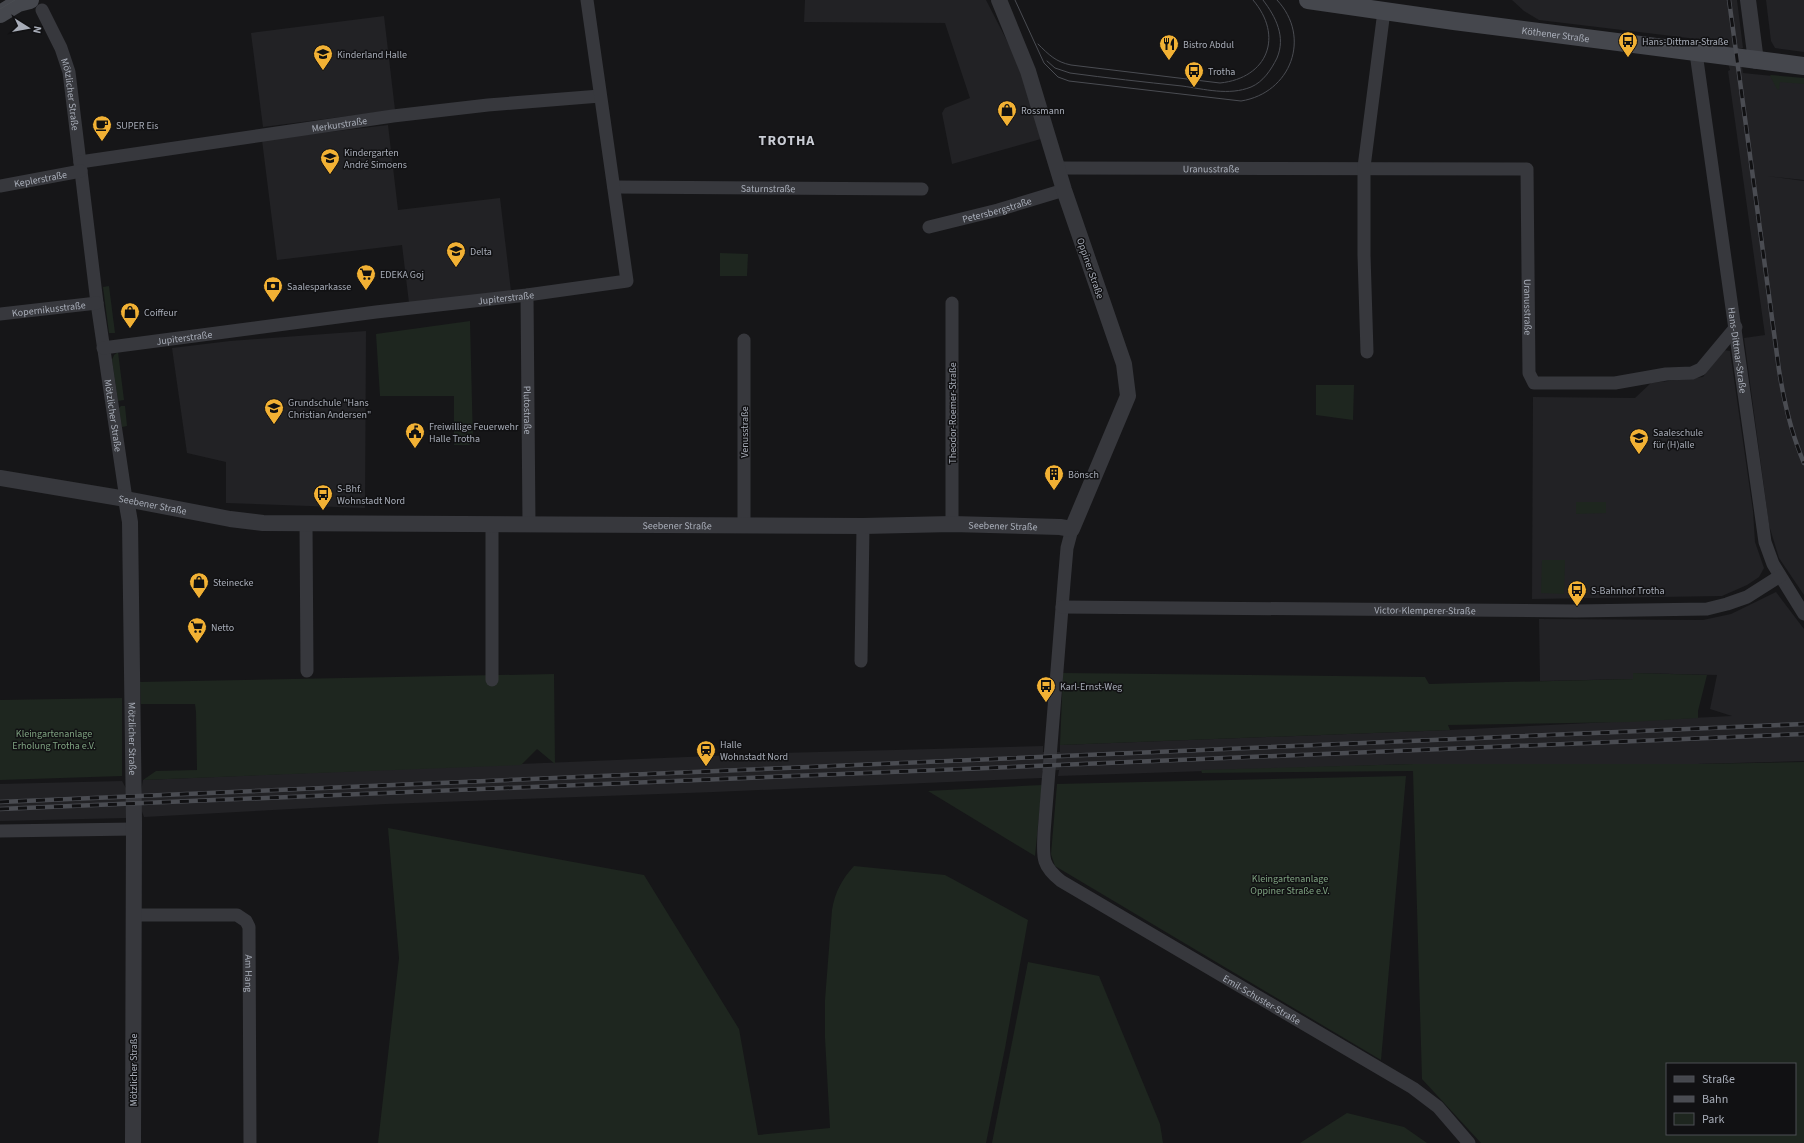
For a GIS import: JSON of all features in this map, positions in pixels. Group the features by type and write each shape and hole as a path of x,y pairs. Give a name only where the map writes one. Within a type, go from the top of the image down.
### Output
{"main road":[{"name":"Köthener Straße","path":"1308,0 1756,61 1804,66"},
{"path":"0,14 18,3 36,5"}],"street":[{"name":"Jupiterstraße","path":"103,348 376,312 527,295 627,281 587,0"},
{"path":"1748,0 1756,61"},
{"name":"Oppiner Straße","path":"1000,1 1028,71 1064,190 1124,364 1128,396 1072,529"},
{"name":"Mötzlicher Straße","path":"36,5 61,48 69,72 97,304 130,522 134,829 133,1143"},
{"path":"1367,352 1364,255 1364,167 1384,11"},
{"name":"Hans-Dittmar-Straße","path":"1696,53 1736,327 1765,542 1773,564 1804,614"},
{"name":"Merkurstraße","path":"80,166 401,115 488,105 600,96"},
{"name":"Keplerstraße","path":"0,186 80,166"},
{"name":"Uranusstraße","path":"1058,168 1213,169 1364,167 1527,169 1529,373 1534,383 1615,383 1666,374 1692,373 1701,369 1736,327"},
{"name":"Saturnstraße","path":"614,187 922,189"},
{"name":"Petersbergstraße","path":"929,227 998,210 1064,190"},
{"name":"Plutostraße","path":"527,295 529,524"},
{"name":"Theodor-Roemer-Straße","path":"952,303 952,524"},
{"name":"Kopernikusstraße","path":"0,314 97,304"},
{"name":"Venusstraße","path":"744,340 744,525"},
{"name":"Seebener Straße","path":"0,478 126,499 230,519 263,523 863,526 952,524 1060,527 1072,529"},
{"path":"306,523 307,671"},
{"path":"492,524 492,680"},
{"path":"861,661 863,526"},
{"path":"1062,607 1067,548 1072,529"},
{"name":"Victor-Klemperer-Straße","path":"1062,607 1576,611 1707,609 1748,597 1780,576"},
{"name":"Emil-Schuster-Straße","path":"1062,607 1043,849 1043,858 1046,867 1061,881 1419,1092 1438,1107 1469,1143"},
{"path":"0,831 134,829"},
{"name":"Am Hang","path":"133,915 237,915 246,921 249,927 250,1143"}],"shaded area":[{"path":"805,0 986,0 1023,72 1041,139 952,164 942,113 945,108 970,98 945,23 804,22"},
{"path":"1512,0 1737,0 1743,48 1739,48 1743,73 1804,79 1804,180 1766,176 1804,181 1804,595 1779,558 1769,525 1744,338 1765,335 1728,71 1730,70 1722,42 1539,20 1524,11"},
{"path":"1766,0 1804,0 1804,52 1775,48 1771,41"},
{"name":"Kinderland Halle","path":"384,16 395,110 263,127 251,33"},
{"name":"Kindergarten André Simoens","path":"388,125 398,210 500,198 511,291 409,303 402,245 277,260 262,140"},
{"name":"Grundschule \"Hans Christian Andersen\"","path":"366,331 365,508 226,503 226,462 187,453 172,348 230,341"},
{"name":"Saaleschule für (H)alle","path":"1724,350 1730,351 1753,511 1755,542 1764,568 1759,577 1747,585 1722,596 1532,599 1533,397 1635,398 1651,383 1703,377"},
{"path":"1776,592 1804,629 1804,761 1698,764 1413,764 1058,776 1059,770 1042,771 1042,778 386,804 144,817 141,809 128,810 126,818 0,821 0,784 122,781 128,792 141,792 143,780 781,753 1043,746 1043,752 1060,752 1060,745 1450,730 1732,716 1710,709 1717,675 1634,673 1633,679 1540,681 1539,619 1703,620 1731,614"}],"green space":[{"path":"1770,76 1804,78 1804,84 1780,82 1779,90"},
{"path":"720,253 748,254 747,276 720,276"},
{"path":"109,286 115,333 109,333 103,287"},
{"path":"470,321 473,443 469,445 454,445 454,396 380,396 376,334"},
{"path":"118,352 124,400 118,401 112,360 114,355"},
{"path":"1316,385 1354,385 1353,420 1316,415"},
{"path":"121,406 125,406 127,426 122,427 119,408"},
{"path":"1576,502 1606,502 1606,513 1576,514"},
{"path":"1542,560 1565,560 1564,594 1541,593"},
{"path":"1063,673 1425,677 1429,684 1633,679 1633,673 1707,675 1698,711 1698,718 1631,722 1448,725 1450,730 1060,745"},
{"path":"554,674 555,764 537,749 521,765 143,780 156,771 197,770 196,712 195,704 141,704 140,682"},
{"name":"Kleingartenanlage Erholung Trotha e.V.","path":"122,698 122,776 0,780 0,700"},
{"path":"1804,762 1804,1143 1481,1143 1422,1079 1413,771 1202,773 1201,770 1413,764 1698,764"},
{"name":"Kleingartenanlage Oppiner Straße e.V.","path":"1406,776 1381,1060 1055,866 1051,854 1057,784"},
{"path":"1042,785 1035,856 928,791"},
{"path":"388,828 644,875 739,1029 758,1135 830,1128 825,1038 825,1000 833,903 846,876 854,866 945,875 1028,920 986,1143 378,1143 399,958"},
{"path":"1028,962 1099,976 1160,1124 1163,1143 992,1143"},
{"path":"1347,1113 1404,1127 1427,1143 1300,1143"}],"tram line":[{"path":"0,9 15,0"},
{"path":"1015,0 1044,63 1058,77 1069,81 1241,101 1258,96 1273,87 1284,75 1291,61 1294,46 1293,30 1288,15 1277,0"},
{"path":"1038,44 1053,58 1071,65 1220,83 1236,79 1250,73 1260,64 1266,53 1269,41 1268,27 1253,0"},
{"path":"1047,61 1055,68 1070,73 1216,91 1243,90 1255,85 1263,79 1275,62 1280,50 1280,35 1276,20 1263,0"}],"railway":[{"path":"1729,0 1779,370 1788,417 1804,463"},
{"path":"0,802 1804,724"},
{"path":"0,809 1804,734"}],"place":[{"name":"Hans-Dittmar-Straße","path":"1628,58"},
{"name":"Bistro Abdul","path":"1169,61"},
{"name":"Kinderland Halle","path":"323,71"},
{"name":"Trotha","path":"1194,88"},
{"name":"Rossmann","path":"1007,127"},
{"name":"SUPER Eis","path":"102,142"},
{"name":"Kindergarten André Simoens","path":"330,175"},
{"name":"Delta","path":"456,268"},
{"name":"EDEKA Goj","path":"366,291"},
{"name":"Saalesparkasse","path":"273,303"},
{"name":"Coiffeur","path":"130,329"},
{"name":"Grundschule \"Hans Christian Andersen\"","path":"274,425"},
{"name":"Freiwillige Feuerwehr Halle Trotha","path":"415,449"},
{"name":"Saaleschule für (H)alle","path":"1639,455"},
{"name":"Bönsch","path":"1054,491"},
{"name":"S-Bhf. Wohnstadt Nord","path":"323,511"},
{"name":"Steinecke","path":"199,599"},
{"name":"S-Bahnhof Trotha","path":"1577,607"},
{"name":"Netto","path":"197,644"},
{"name":"Karl-Ernst-Weg","path":"1046,703"},
{"name":"Halle Wohnstadt Nord","path":"706,767"}],"district":[{"name":"TROTHA","path":"787,140"}]}
